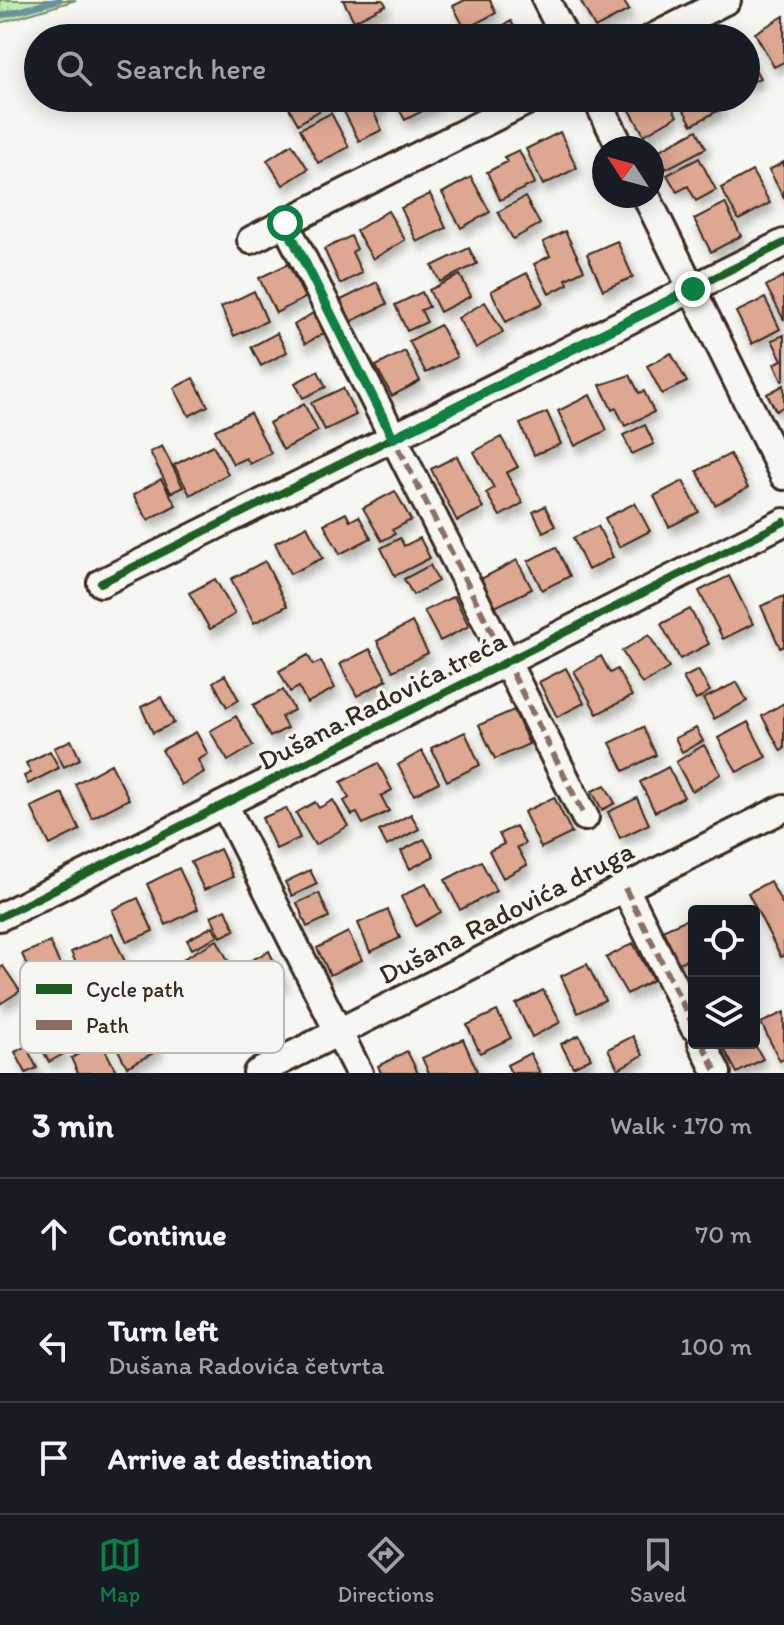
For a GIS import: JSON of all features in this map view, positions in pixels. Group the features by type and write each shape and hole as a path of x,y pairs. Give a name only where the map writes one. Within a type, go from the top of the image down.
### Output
{"street":[{"path":"546,0 558,24"},
{"path":"680,24 727,0"},
{"path":"251,240 505,112"},
{"path":"603,112 615,136"},
{"path":"652,208 784,476"},
{"path":"285,223 585,817"},
{"path":"101,583 784,243"},
{"name":"Dušana Radovića treća","path":"0,917 784,522"},
{"path":"224,804 359,1073"},
{"name":"Dušana Radovića druga","path":"257,1073 784,808"},
{"path":"625,888 688,1015"},
{"path":"705,1049 717,1073"}],"green space":[{"path":"0,0 76,0 0,23"}],"building":[{"path":"343,0 383,0 386,5 354,21"},
{"path":"465,0 490,0 496,13 475,24 462,24 453,6"},
{"path":"580,0 623,0 629,10 603,24 593,24"},
{"path":"784,16 784,62 774,67 760,42 760,30"},
{"path":"291,112 317,112 298,124"},
{"path":"344,112 376,112 382,130 359,141"},
{"path":"401,112 420,112 405,120"},
{"path":"631,112 675,112 677,116 644,135"},
{"path":"685,112 716,112 692,125"},
{"path":"331,113 349,147 318,163 300,129"},
{"path":"697,130 706,148 666,169 664,148"},
{"path":"560,132 577,168 543,185 526,149"},
{"path":"292,144 308,169 283,185 267,160"},
{"path":"519,150 535,183 500,200 487,172 507,162 504,157"},
{"path":"699,158 716,190 696,201 688,186 677,192 667,175"},
{"path":"784,162 784,198 769,170"},
{"path":"752,171 770,203 739,220 721,188"},
{"path":"471,177 490,212 461,228 442,193"},
{"path":"430,194 446,228 417,242 401,208"},
{"path":"525,197 540,224 513,239 498,212"},
{"path":"725,203 741,236 711,252 694,219"},
{"path":"388,211 405,240 373,259 356,231"},
{"path":"565,231 584,270 566,279 568,284 549,294 534,264 550,256 543,242"},
{"path":"351,236 357,249 352,252 362,273 340,284 324,249"},
{"path":"617,241 633,277 603,290 587,254"},
{"path":"469,248 477,264 440,282 432,266"},
{"path":"288,264 305,298 276,313 259,278"},
{"path":"527,273 543,303 506,322 491,291"},
{"path":"460,275 471,296 440,312 429,290"},
{"path":"784,276 784,320 766,286"},
{"path":"377,282 387,304 350,322 339,301"},
{"path":"254,291 267,321 234,336 221,307"},
{"path":"422,292 429,307 421,310 427,322 407,331 395,305"},
{"path":"765,298 780,329 752,344 736,312"},
{"path":"485,302 503,332 476,348 458,318"},
{"path":"313,313 324,333 305,344 294,325"},
{"path":"440,325 457,357 426,373 409,341"},
{"path":"277,333 287,352 261,366 251,347"},
{"path":"784,335 782,381 774,364 782,360 772,340"},
{"path":"405,351 420,381 392,396 376,366"},
{"path":"671,353 687,382 662,394 647,366"},
{"path":"318,371 326,387 303,398 295,383"},
{"path":"630,375 639,393 644,391 654,412 625,426 616,408 612,410 600,385"},
{"path":"193,378 208,406 189,416 174,388"},
{"path":"784,385 784,406 776,411 767,394"},
{"path":"343,388 356,415 325,430 311,403"},
{"path":"590,395 607,430 575,446 558,411"},
{"path":"304,404 318,431 283,450 269,423"},
{"path":"547,412 561,444 534,455 520,424"},
{"path":"250,413 271,453 250,464 246,458 233,464 215,430"},
{"path":"645,425 654,444 632,454 623,435"},
{"path":"501,437 518,467 506,473 523,503 500,516 486,493 494,488 474,452"},
{"path":"213,445 228,474 190,495 174,465"},
{"path":"162,446 183,487 171,493 150,452"},
{"path":"730,454 748,488 715,505 697,471"},
{"path":"457,456 483,508 457,521 431,469"},
{"path":"161,479 176,505 148,520 133,495"},
{"path":"683,481 699,512 669,527 654,496"},
{"path":"395,491 411,520 392,530 395,534 382,541 363,508"},
{"path":"635,503 650,531 619,547 605,518"},
{"path":"545,506 555,526 543,532 533,512"},
{"path":"346,513 350,521 359,516 371,538 340,554 324,524"},
{"path":"307,526 323,558 290,574 275,543"},
{"path":"598,526 613,557 588,570 573,538"},
{"path":"400,538 404,546 420,538 430,558 395,576 381,548"},
{"path":"556,547 570,576 542,590 528,561"},
{"path":"517,560 532,589 495,607 481,579"},
{"path":"265,561 287,606 254,623 231,579"},
{"path":"430,565 438,581 413,595 404,579"},
{"path":"729,576 753,624 723,639 699,591"},
{"path":"215,579 235,614 210,629 189,593"},
{"path":"454,596 469,626 440,641 424,611"},
{"path":"784,596 784,646 780,648 761,606"},
{"path":"690,609 709,644 680,659 661,624"},
{"path":"412,622 428,653 393,671 377,641"},
{"path":"649,635 669,668 642,684 622,651"},
{"path":"370,649 387,680 357,696 340,664"},
{"path":"308,655 313,665 321,661 335,688 307,703 299,687 290,692 279,671"},
{"path":"601,656 610,673 617,669 632,696 597,714 574,671"},
{"path":"566,668 584,703 557,717 539,682"},
{"path":"698,670 710,691 696,700 683,678"},
{"path":"225,675 239,700 227,707 213,682"},
{"path":"737,682 747,701 714,719 703,699"},
{"path":"283,690 294,710 281,717 287,728 270,737 253,705"},
{"path":"161,697 174,723 153,733 141,707"},
{"path":"784,703 784,749 781,751 762,716"},
{"path":"514,710 529,744 495,759 479,725"},
{"path":"236,716 253,746 228,761 210,731"},
{"path":"748,722 766,757 737,772 718,738"},
{"path":"643,727 656,755 624,771 610,743"},
{"path":"696,728 703,741 682,752 675,738"},
{"path":"196,732 208,754 198,760 204,772 181,785 162,750"},
{"path":"465,732 480,765 447,781 431,748"},
{"path":"71,740 80,759 64,767 54,748"},
{"path":"704,745 721,774 692,791 676,762"},
{"path":"50,751 59,768 28,784 24,776 31,773 26,763"},
{"path":"422,751 439,782 414,795 398,765"},
{"path":"378,763 392,790 381,796 389,811 363,824 357,813 352,815 344,801 349,798 341,782"},
{"path":"111,764 129,799 92,818 75,784"},
{"path":"668,767 684,797 655,812 640,782"},
{"path":"605,785 615,803 602,810 592,791"},
{"path":"62,793 80,830 50,845 31,807"},
{"path":"554,797 572,833 541,848 524,812"},
{"path":"637,798 649,824 620,838 608,812"},
{"path":"333,800 348,826 315,845 296,813 315,802 319,808"},
{"path":"286,808 300,838 276,849 262,818"},
{"path":"411,814 419,829 387,846 379,831"},
{"path":"516,826 525,844 517,847 527,865 503,878 489,851 504,844 499,834"},
{"path":"424,839 434,856 410,869 401,851"},
{"path":"220,849 233,877 204,890 191,862"},
{"path":"481,861 496,891 460,910 445,880"},
{"path":"179,868 198,909 166,925 147,884"},
{"path":"310,870 317,884 292,896 285,882"},
{"path":"770,881 784,907 784,956 781,957 760,916 760,905 754,905 748,893"},
{"path":"426,883 441,912 416,926 401,897"},
{"path":"319,893 329,917 307,927 297,903"},
{"path":"138,898 153,931 127,942 112,910"},
{"path":"226,909 235,930 221,937 211,916"},
{"path":"388,910 400,938 370,952 358,923"},
{"path":"688,919 688,959 677,964 662,930"},
{"path":"213,926 218,936 192,949 187,940"},
{"path":"348,932 362,960 330,975 317,948"},
{"path":"112,933 125,961 75,961 71,952"},
{"path":"217,940 228,961 184,961"},
{"path":"50,942 58,961 25,961 22,954"},
{"path":"633,943 653,980 627,994 606,958"},
{"path":"269,951 274,961 250,961"},
{"path":"587,964 605,1000 578,1013 561,976"},
{"path":"3,966 20,991 0,1004 0,968"},
{"path":"543,990 561,1022 532,1037 516,1004"},
{"path":"497,1011 511,1038 480,1053 467,1025"},
{"path":"784,1012 784,1059 780,1061 761,1023"},
{"path":"579,1035 591,1058 573,1067 561,1044"},
{"path":"633,1036 643,1055 618,1069 608,1049"},
{"path":"463,1039 477,1071 429,1073 422,1058"},
{"path":"20,1049 20,1053 30,1053 37,1068 26,1073 15,1052"},
{"path":"724,1049 757,1049 763,1059 737,1073"},
{"path":"407,1051 418,1073 381,1073 378,1066"},
{"path":"44,1053 65,1053 49,1062"},
{"path":"80,1053 107,1053 117,1073 78,1073 71,1058"},
{"path":"120,1053 153,1053 127,1067"},
{"path":"530,1053 540,1073 511,1073 507,1065"}],"waterway":[{"path":"0,16 59,0"}],"marked path":[{"path":"285,223 585,817"},
{"path":"625,888 688,1015"},
{"path":"705,1049 717,1073"}],"cycle path":[{"path":"101,583 784,243"},
{"path":"0,917 784,522"}],"route":[{"path":"285,223 393,438 693,289"}]}
